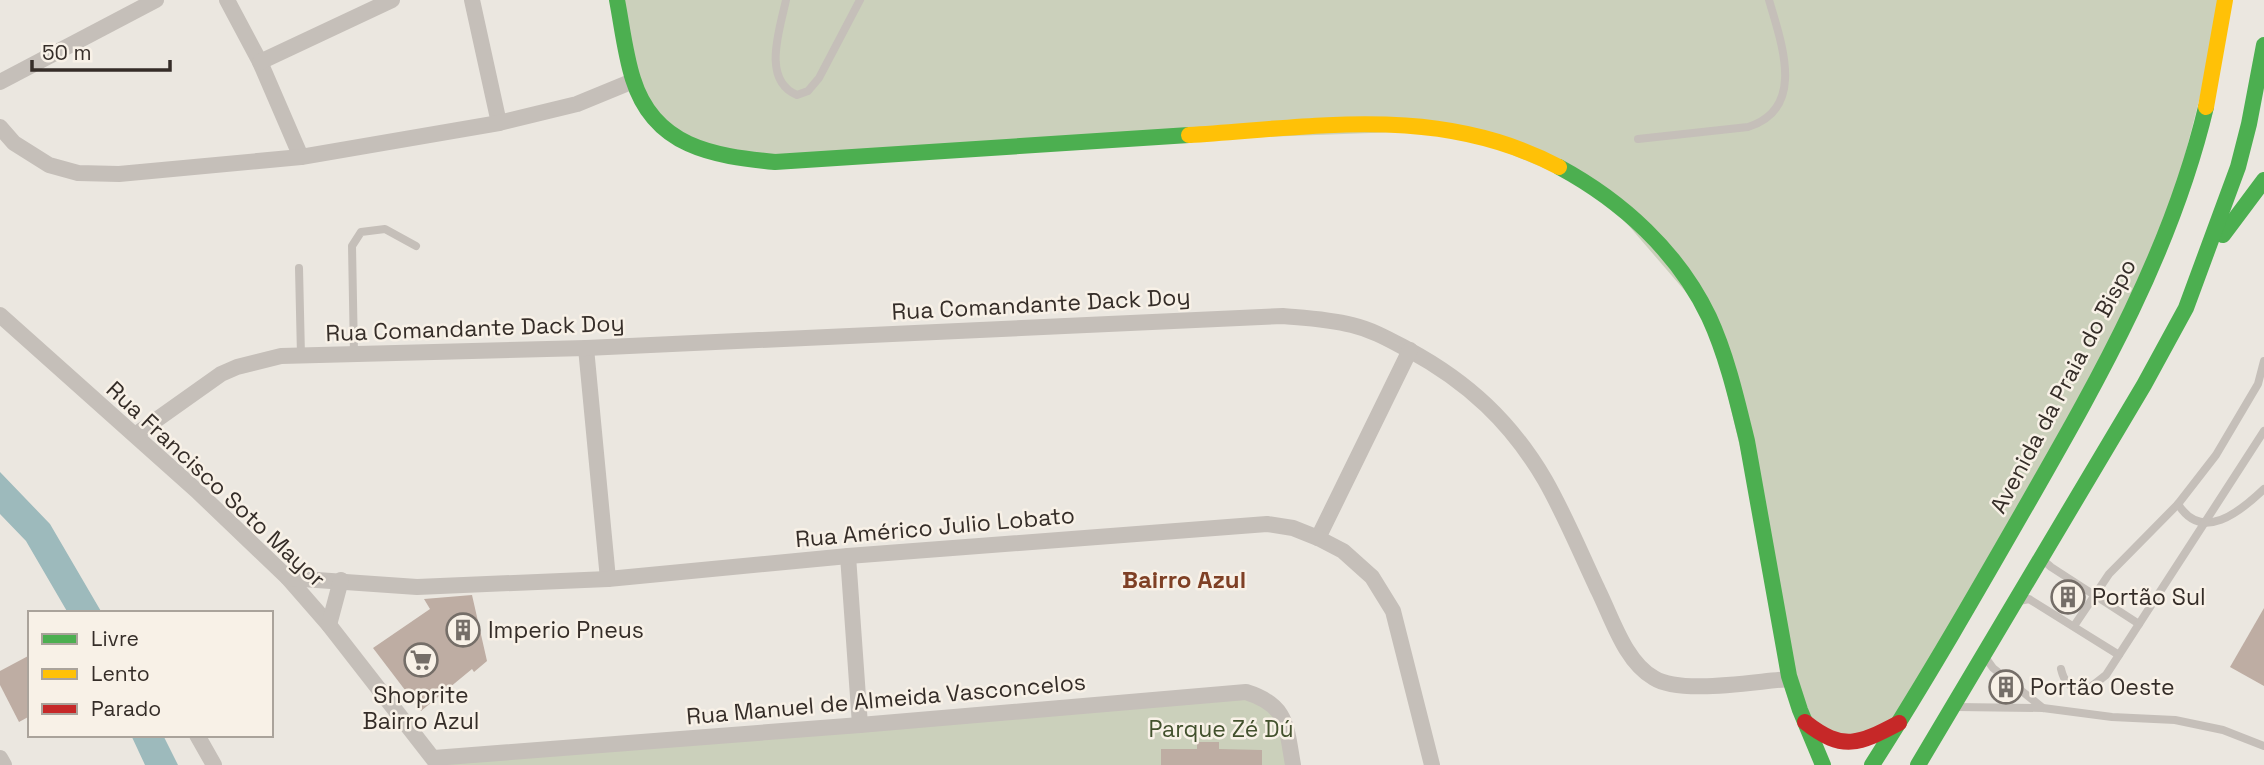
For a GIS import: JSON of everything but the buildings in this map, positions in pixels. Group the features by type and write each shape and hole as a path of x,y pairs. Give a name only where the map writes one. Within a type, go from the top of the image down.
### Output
{"street":[{"path":"0,82 156,0"},
{"path":"227,0 260,62 301,157"},
{"path":"260,62 392,0"},
{"path":"472,0 499,123"},
{"path":"617,0 633,81 652,117 676,140 704,151 775,162 1378,123 1451,130 1530,154 1598,190 1651,233 1670,256 1709,316 1734,390 1748,447 1790,679 1823,765"},
{"name":"Avenida da Praia do Bispo","path":"1872,765 1885,757 1899,723 1958,626 2082,408 2118,340 2161,248 2198,140 2225,0"},
{"path":"1918,765 2167,345 2204,264 2238,167 2264,45"},
{"path":"0,127 14,143 49,165 79,173 119,174 301,157 499,123 577,104 633,81"},
{"path":"2204,264 2238,212 2264,180"},
{"name":"Rua Francisco Soto Mayor","path":"0,315 135,435 288,578 329,625 436,762"},
{"name":"Rua Comandante Dack Doy","path":"135,435 221,374 259,360 301,356 586,348 1283,316 1319,319 1381,334 1438,365 1465,385 1506,425 1546,482 1630,653 1648,674 1671,685 1695,687 1790,679"},
{"path":"586,348 608,579"},
{"path":"1318,538 1410,351"},
{"name":"Rua Américo Julio Lobato","path":"288,578 434,586 608,579 848,556 1267,524 1293,527 1343,551 1372,577 1393,611 1432,765"},
{"path":"848,556 860,725"},
{"path":"329,625 341,580"},
{"name":"Rua Manuel de Almeida Vasconcelos","path":"436,762 1246,692 1269,701 1284,718 1293,765"},
{"path":"1805,722 1827,739 1844,745 1867,739 1899,723"},
{"path":"198,737 215,765"},
{"path":"0,758 4,765"}],"lane":[{"path":"786,0 775,57 778,76 787,91 797,95 808,91 819,78 860,0"},
{"path":"1638,139 1748,127 1762,123 1774,112 1780,99 1786,67 1769,0"},
{"path":"354,354 352,246 361,232 385,229 416,246"},
{"path":"299,268 301,356"},
{"path":"2074,626 2122,560 2178,504 2216,455 2261,386 2264,360"},
{"path":"2061,669 2064,680 2080,690 2100,681 2264,431"},
{"path":"2178,504 2191,520 2203,524 2226,518 2264,489"},
{"path":"2041,558 2139,624"},
{"path":"2016,601 2029,599 2119,655"},
{"path":"1984,656 1993,668 2043,708"},
{"path":"1954,707 2043,708 2112,717 2197,723 2264,746"}],"green space":[{"path":"617,0 2225,0 2161,248 1899,723 1860,742 1805,722 1710,320 1598,190 1451,130 731,157 652,117"},
{"name":"Parque Zé Dú","path":"1225,692 1269,701 1293,765 438,765"}],"water":[{"path":"0,472 50,524 101,611 67,611 26,541 0,514"},
{"path":"132,737 164,737 178,765 145,765"}],"traffic: fast":[{"path":"617,0 633,79 643,102 655,120 671,134 708,151 775,162 1189,135"},
{"path":"1918,765 2144,385 2186,308 2238,167 2264,45"},
{"path":"1872,765 1971,601 2108,359 2174,211 2192,160 2206,107"},
{"path":"1559,167 1605,196 1646,230 1681,271 1709,317 1726,363 1747,441 1789,676 1823,765"},
{"path":"2223,235 2264,180"}],"traffic: slow":[{"path":"2206,107 2225,0"},
{"path":"1189,135 1331,125 1423,127 1469,134 1514,147 1559,167"}],"traffic: jam":[{"path":"1805,722 1830,738 1851,742 1873,736 1899,723"}],"place":[{"name":"Portão Sul","path":"2068,597"},
{"name":"Imperio Pneus","path":"463,630"},
{"name":"Shoprite Bairro Azul","path":"421,660"},
{"name":"Portão Oeste","path":"2006,687"}],"district":[{"name":"Bairro Azul","path":"1184,580"}]}
